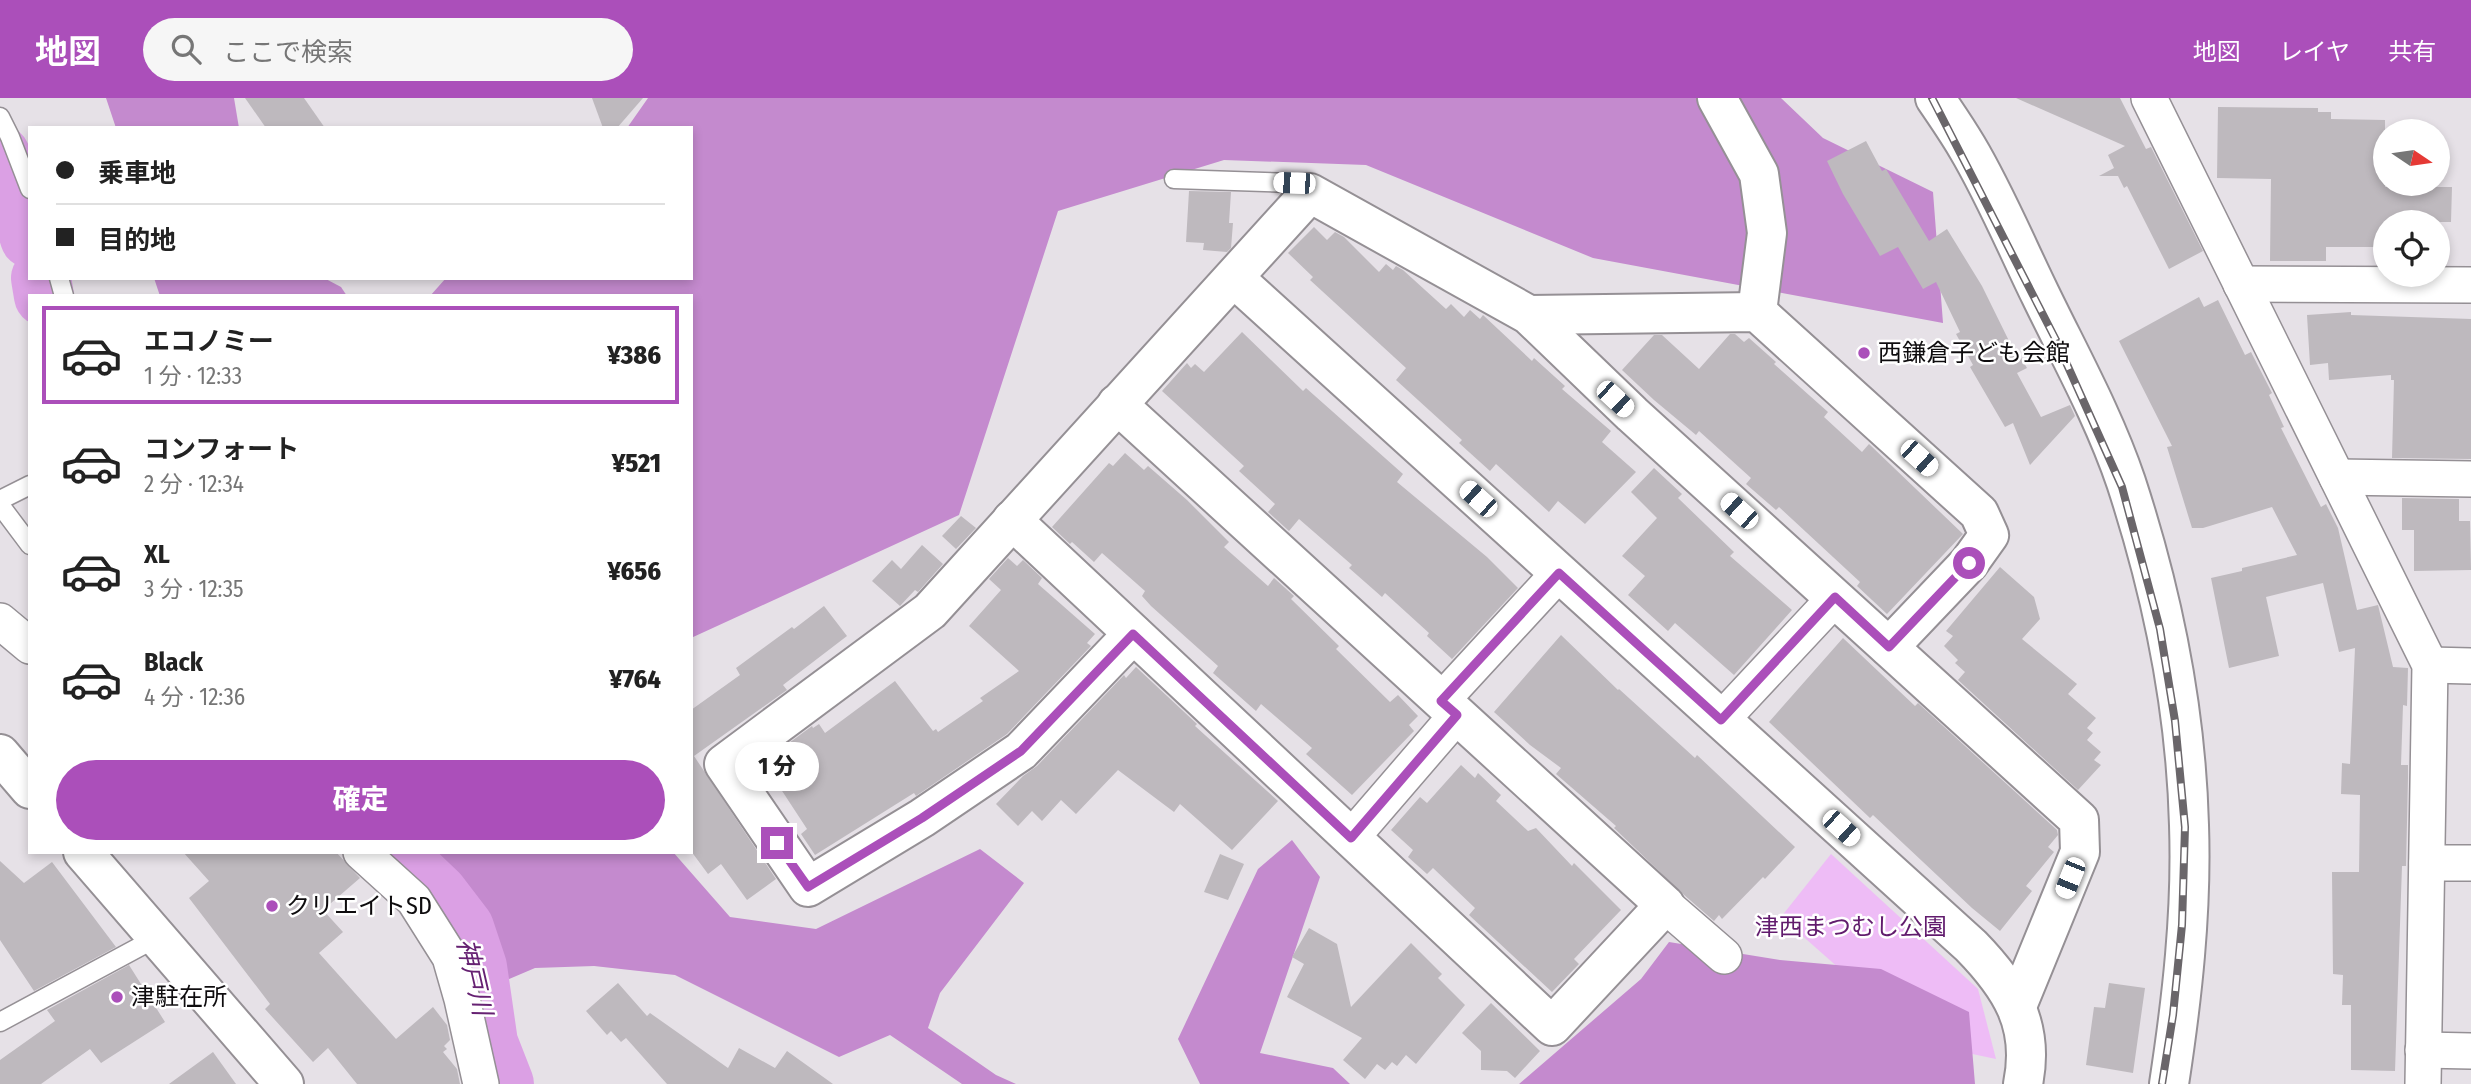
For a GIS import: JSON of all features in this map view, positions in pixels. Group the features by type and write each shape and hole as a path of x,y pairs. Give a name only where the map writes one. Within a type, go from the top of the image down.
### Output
{"street":[{"path":"1717,98 1759,174 1767,233 1758,312"},
{"path":"1936,98 1968,148 2094,406 2125,481 2167,639 2179,710 2189,824 2189,902 2180,1015 2169,1084"},
{"path":"2149,98 2430,665 2423,1067 2471,1051"},
{"path":"1133,634 1021,751 922,818 808,887 724,764 930,611 1310,193 1529,315 1602,387 2079,820 2080,852 2017,1006"},
{"path":"1234,278 1971,946 1996,972 2017,1006 2026,1035 2027,1064 2023,1084"},
{"path":"2241,284 2471,285"},
{"path":"1529,315 1758,312 1979,513 1989,534 1969,563 1889,647"},
{"path":"1117,404 1724,956"},
{"path":"2337,477 2471,479"},
{"path":"1012,520 1552,1026 1665,905"},
{"path":"1351,838 1449,708 1559,573"},
{"path":"1721,720 1835,597"},
{"path":"0,621 28,644"},
{"path":"2430,665 2471,666"},
{"path":"0,754 28,787"},
{"path":"85,854 284,1084"},
{"path":"363,854 414,900 450,957 481,1084"},
{"path":"2427,863 2471,863"}],"lane":[{"path":"0,117 28,184"},
{"path":"1174,179 1294,183 1310,193"},
{"path":"28,486 0,502 28,542"},
{"path":"0,1022 156,938"}],"green space":[{"name":"津西まつむし公園","path":"1831,854 1978,989 1996,1059 1925,1044 1781,917"}],"shaded area":[{"path":"106,98 234,98 239,126 115,126"},
{"path":"648,98 1781,98 1823,138 1933,192 1943,323 1593,258 1366,165 1224,160 1058,211 959,515 693,637 693,294 432,294 444,280 693,280 693,126 628,126"},
{"path":"155,280 328,280 341,287 346,294 159,294"},
{"path":"1292,840 1320,877 1260,1053 1333,1068 1350,1084 1200,1084 1178,1039 1258,869"},
{"path":"980,849 1024,883 940,993 928,1028 996,1075 1016,1084 962,1084 890,1035 839,1057 675,975 594,966 535,968 502,982 489,946 473,920 414,854 675,854 730,917 816,929"},
{"path":"1669,942 1780,960 1881,969 1969,1012 1975,1084 1519,1084 1641,979"}],"building":[{"path":"245,98 304,98 324,126 265,126"},
{"path":"592,98 643,98 619,126 602,126"},
{"path":"2016,98 2120,98 2146,149 2151,147 2203,251 2169,269 2127,186 2124,188 2118,176 2099,176 2114,168 2108,155 2125,146"},
{"path":"2218,107 2318,108 2318,112 2331,112 2331,119 2373,120 2373,196 2450,196 2452,187 2451,222 2450,210 2373,210 2373,247 2326,247 2326,261 2270,261 2271,179 2217,178"},
{"path":"1866,141 1882,171 1886,169 1929,241 1947,229 1982,286 2011,345 2013,344 2027,368 2017,373 2041,417 2070,405 2075,416 2030,465 2013,423 2005,427 1970,367 1973,365 1956,334 1960,332 1936,282 1923,289 1898,247 1880,256 1843,194 1827,161"},
{"path":"1189,191 1231,192 1229,223 1233,223 1231,248 1227,252 1203,250 1204,243 1186,242"},
{"path":"1314,227 1327,240 1335,232 1344,237 1379,272 1386,264 1393,270 1396,266 1403,270 1446,309 1451,304 1464,317 1470,310 1480,319 1483,315 1532,361 1534,358 1565,386 1562,389 1611,431 1602,442 1636,472 1585,524 1558,501 1549,512 1496,464 1490,471 1459,443 1462,440 1396,380 1406,368 1310,280 1313,277 1288,253"},
{"path":"2199,297 2204,307 2218,300 2245,355 2251,352 2272,393 2269,395 2284,427 2281,428 2321,507 2326,504 2338,528 2357,610 2378,605 2393,667 2408,668 2407,706 2403,705 2401,765 2408,765 2406,866 2402,866 2395,1071 2351,1070 2351,1005 2342,1005 2343,975 2333,974 2332,872 2359,872 2360,795 2341,794 2342,763 2350,764 2355,648 2339,652 2323,583 2266,597 2279,656 2229,668 2211,578 2297,555 2272,507 2203,528 2192,528 2167,447 2172,446 2119,341"},
{"path":"2351,312 2351,315 2471,319 2471,459 2392,458 2394,380 2391,380 2391,375 2329,380 2328,363 2310,365 2307,315"},
{"path":"1242,332 1303,391 1306,388 1403,474 1397,482 1487,557 1518,588 1452,659 1427,636 1429,633 1385,593 1382,597 1349,568 1352,565 1299,519 1289,531 1268,512 1275,504 1239,471 1244,466 1162,391 1187,363 1191,368 1195,364 1204,372"},
{"path":"1730,334 1735,334 1744,342 1749,338 1828,412 1824,417 1862,452 1869,444 1963,534 1887,614 1857,586 1860,582 1779,507 1776,510 1746,484 1751,478 1699,431 1696,435 1622,370 1654,335 1662,335 1699,369"},
{"path":"1125,453 1144,470 1148,466 1187,500 1229,542 1224,547 1268,586 1274,578 1294,596 1291,599 1339,646 1336,649 1390,702 1398,695 1418,716 1409,725 1414,731 1352,795 1306,754 1312,748 1261,704 1256,711 1213,673 1218,666 1151,606 1142,596 1145,591 1102,553 1094,562 1052,527 1109,463 1113,466"},
{"path":"1654,468 1682,494 1678,498 1734,552 1730,556 1792,610 1734,675 1675,623 1668,631 1628,595 1645,576 1622,556 1657,518 1631,492"},
{"path":"2402,498 2459,499 2459,521 2470,521 2471,570 2414,571 2414,530 2402,530"},
{"path":"961,516 976,528 956,549 942,536"},
{"path":"922,545 943,564 918,592 915,590 900,606 872,581 892,560 901,569"},
{"path":"1008,558 1017,566 1023,560 1042,578 1038,584 1095,634 1087,643 1091,646 1007,734 916,796 914,793 815,855 801,834 807,829 769,771 796,753 789,743 812,726 813,728 819,724 825,733 895,681 933,731 936,729 938,732 983,701 980,698 1019,671 969,626 1001,590 989,579"},
{"path":"2000,567 2034,597 2040,619 2022,639 2077,684 2068,694 2096,718 2087,728 2093,733 2087,740 2101,752 2094,760 2101,765 2078,790 1958,680 1965,672 1955,663 1958,660 1944,646 1953,636 1946,631"},
{"path":"824,606 847,636 783,685 787,690 694,756 776,879 747,900 721,864 708,874 693,854 693,709 740,675 736,668 792,627 794,629"},
{"path":"1561,635 1618,690 1695,758 1697,755 1795,847 1722,919 1719,915 1714,921 1683,894 1614,828 1616,826 1556,774 1561,768 1530,745 1494,712"},
{"path":"1843,638 1915,706 1918,703 2057,830 2058,835 2048,847 2054,852 2026,886 2032,891 2000,931 1873,815 1870,818 1769,722"},
{"path":"1136,667 1197,724 1195,726 1278,801 1232,850 1180,804 1174,812 1118,770 1076,814 1061,800 1042,821 1032,811 1018,826 996,804 1023,776 1037,766 1124,675 1126,678"},
{"path":"1461,765 1475,778 1478,773 1501,795 1496,801 1528,831 1536,828 1572,866 1574,863 1621,910 1574,959 1579,964 1552,992 1469,915 1475,908 1433,868 1427,874 1408,857 1413,850 1391,830 1420,797 1427,803"},
{"path":"185,854 338,854 360,878 323,910 343,932 319,953 396,1039 433,1007 447,1025 450,1040 444,1046 447,1049 443,1052 457,1069 460,1084 357,1084 328,1048 313,1062 265,1009 270,1004 189,898 209,881"},
{"path":"1220,854 1244,864 1228,900 1204,892"},
{"path":"0,861 24,883 52,862 116,947 34,991 0,940"},
{"path":"1309,928 1337,944 1351,1007 1411,943 1442,974 1438,978 1465,1005 1416,1064 1406,1055 1397,1066 1392,1062 1385,1070 1377,1064 1365,1079 1343,1060 1362,1038 1287,997 1304,964 1292,957"},
{"path":"129,965 165,1022 101,1063 90,1049 41,1084 0,1084 0,1060 55,1021 47,1010"},
{"path":"618,983 647,1016 650,1013 728,1068 739,1048 775,1068 787,1051 833,1084 667,1084 626,1038 621,1042 611,1031 607,1035 586,1011"},
{"path":"2109,983 2145,988 2133,1073 2086,1065 2094,1007 2105,1008"},
{"path":"1491,1003 1540,1051 1515,1078 1507,1071 1481,1070 1481,1051 1462,1033"},
{"path":"213,1052 236,1084 169,1084"}],"waterway":[{"name":"神戸川","path":"0,155 13,181 28,231"},
{"name":"神戸川","path":"41,280 44,294"},
{"name":"神戸川","path":"396,854 438,894 464,928 477,967 488,1043 504,1084"}],"railway":[{"path":"1932,98 2056,340 2122,487 2160,629 2175,721 2185,827 2182,925 2173,1015 2162,1084"}],"place":[{"name":"西鎌倉子ども会館","path":"1864,353"},
{"name":"クリエイトSD","path":"272,906"},
{"name":"津駐在所","path":"117,997"}],"route":[{"path":"777,843 808,887 922,818 1021,751 1133,634 1351,838 1457,715 1441,701 1559,573 1721,720 1835,597 1889,647 1969,563"}]}
